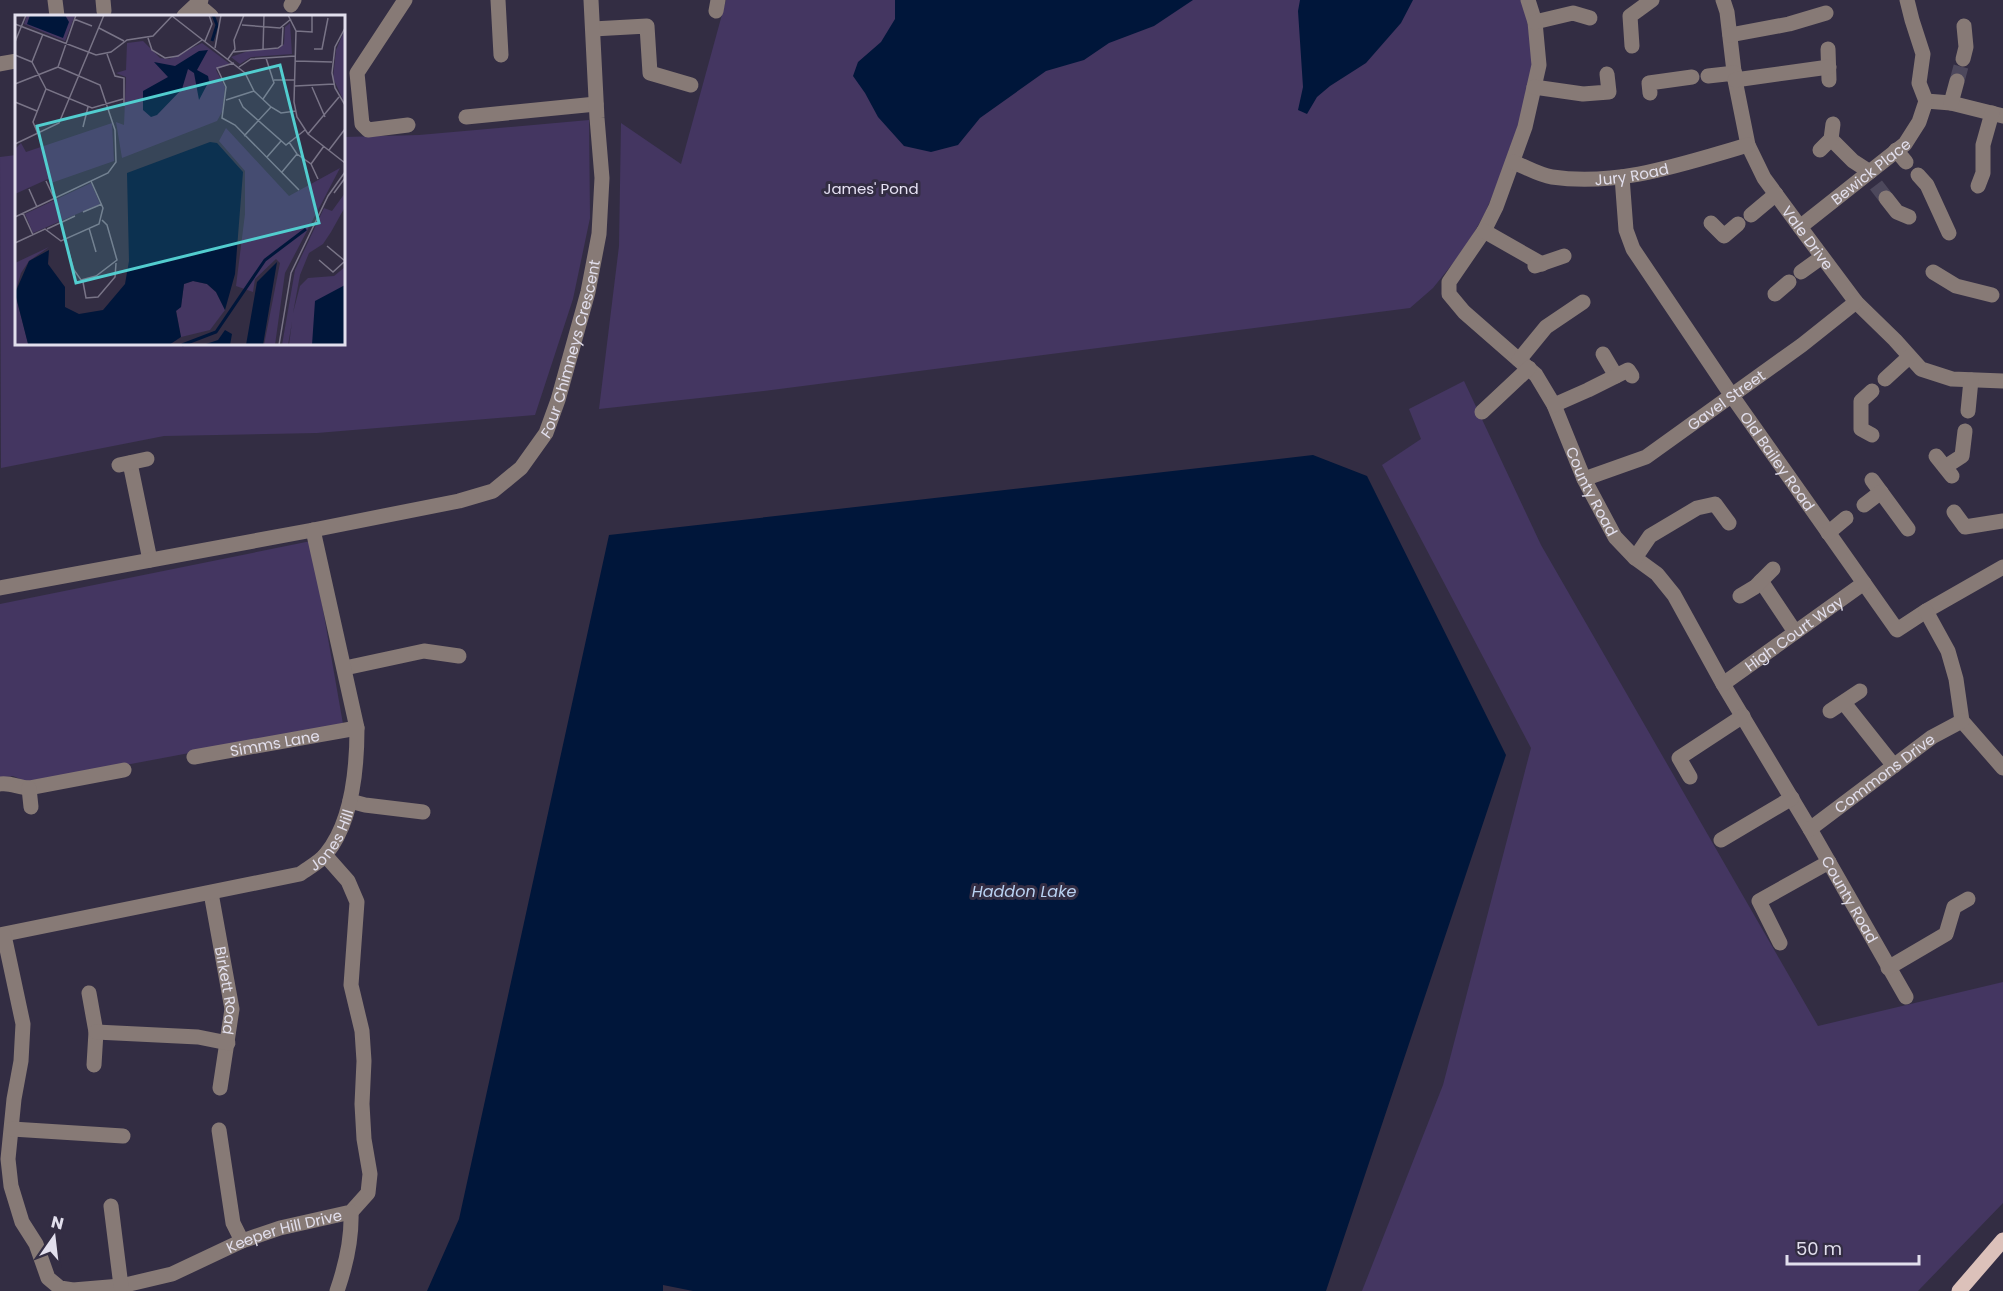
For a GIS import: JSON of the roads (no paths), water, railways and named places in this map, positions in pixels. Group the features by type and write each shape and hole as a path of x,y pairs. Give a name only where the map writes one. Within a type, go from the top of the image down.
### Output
{"main road":[{"path":"1959,1291 2003,1240"}],"street":[{"path":"55,0 57,15"},
{"path":"405,0 350,71 362,124 368,130 408,125"},
{"path":"498,0 501,56"},
{"name":"Four Chimneys Crescent","path":"0,588 459,501 493,491 521,468 546,433 558,400 588,292 599,234 602,178 591,0"},
{"name":"County Road","path":"1528,0 1535,22 1539,64 1525,128 1496,207 1484,231 1449,282 1449,294 1464,312 1536,375 1554,405 1584,479 1615,537 1635,558 1657,574 1674,595 1906,997"},
{"path":"1632,46 1630,15 1652,0"},
{"name":"Vale Drive","path":"1724,0 1748,145 1764,178 1800,228 1856,302 1921,369 1952,379 2003,381"},
{"path":"1907,0 1911,20 1923,54 1919,83 1926,101 1951,103 1997,115 1983,145 1983,173 1978,186"},
{"path":"185,15 199,2 210,15"},
{"path":"1535,22 1574,13 1590,18"},
{"path":"1730,35 1789,24 1826,13"},
{"path":"593,29 647,26 650,73 691,85"},
{"path":"1963,59 1966,47 1964,26"},
{"path":"1708,76 1829,74 1828,49"},
{"path":"0,64 15,62"},
{"path":"1534,87 1583,94 1609,92 1607,74"},
{"path":"1650,93 1649,83 1692,77"},
{"path":"1951,103 1957,81"},
{"name":"Bewick Place","path":"1800,228 1875,182 1901,156 1905,144 1919,122 1926,101"},
{"path":"466,117 596,104"},
{"path":"1828,138 1875,182 1897,212 1909,217"},
{"name":"Jury Road","path":"1514,162 1551,177 1590,179 1622,177 1660,171 1748,145"},
{"path":"1918,175 1927,185 1949,233"},
{"name":"Old Bailey Road","path":"1622,177 1626,230 1633,249 1732,396 1897,630 2003,567"},
{"path":"1711,223 1724,236 1776,194"},
{"path":"1484,231 1538,265 1564,256"},
{"path":"1802,272 1822,257"},
{"path":"1933,272 1956,286 1992,295"},
{"path":"1775,294 1789,282"},
{"path":"1482,412 1524,364 1546,327 1583,302"},
{"name":"Gavel Street","path":"1584,479 1646,457 1802,345 1856,302"},
{"path":"1603,354 1616,376"},
{"path":"1885,379 1909,357"},
{"path":"1554,405 1628,370 1632,376"},
{"path":"1968,411 1971,380"},
{"path":"1872,391 1861,401 1861,429 1872,435"},
{"path":"1944,466 1962,456 1965,431"},
{"path":"147,459 125,464 150,560"},
{"path":"1864,505 1877,486 1908,529"},
{"path":"1635,558 1650,536 1696,508 1715,504 1729,523"},
{"path":"1954,512 1965,527 2003,521"},
{"path":"1828,532 1846,518"},
{"name":"Jones Hill","path":"2,935 300,874 325,855 339,833 350,801 357,760 357,728 314,530"},
{"path":"1740,596 1773,569"},
{"path":"1761,581 1795,632"},
{"name":"High Court Way","path":"1724,684 1864,584"},
{"path":"1926,611 1948,651 1956,679 1962,721 2003,768"},
{"path":"345,668 424,651 459,656"},
{"path":"1830,711 1860,691"},
{"path":"1844,702 1894,766"},
{"path":"1690,777 1679,758 1743,716"},
{"name":"Commons Drive","path":"1810,829 1932,737 1962,721"},
{"name":"Simms Lane","path":"194,757 357,728"},
{"path":"0,784 29,788 124,770"},
{"path":"29,788 31,807"},
{"path":"1721,840 1792,798"},
{"path":"350,801 423,812"},
{"name":"Keeper Hill Drive","path":"2,935 23,1024 21,1061 14,1099 8,1159 11,1186 22,1222 36,1244 48,1278 59,1290 73,1290 121,1286 172,1274 242,1241 280,1228 351,1212 368,1193 370,1174 364,1139 362,1104 364,1061 362,1031 351,985 357,902 348,881 325,855"},
{"path":"1780,943 1759,902 1829,862"},
{"name":"Birkett Road","path":"211,893 232,1009 220,1088"},
{"path":"1888,968 1947,934 1954,907 1968,899"},
{"path":"89,993 96,1032 94,1065"},
{"path":"96,1032 198,1037 228,1043"},
{"path":"12,1129 123,1136"},
{"path":"219,1130 233,1223 242,1241"},
{"path":"111,1206 121,1286"},
{"path":"337,1291 345,1270 352,1231 351,1212"}],"water":[{"name":"James' Pond","path":"895,0 1193,0 1154,26 1109,43 1084,60 1046,71 980,118 958,145 931,152 904,146 878,117 853,76 858,62 881,42 895,19"},
{"path":"1300,0 1413,0 1401,23 1366,63 1317,97 1307,114 1298,110 1303,87 1298,11"},
{"name":"Haddon Lake","path":"1313,455 1367,476 1506,755 1326,1291 693,1291 663,1285 663,1291 427,1291 459,1219 609,535"}],"tunnel":[{"path":"1957,81 1963,59"},
{"path":"1876,185 1886,198"}]}
